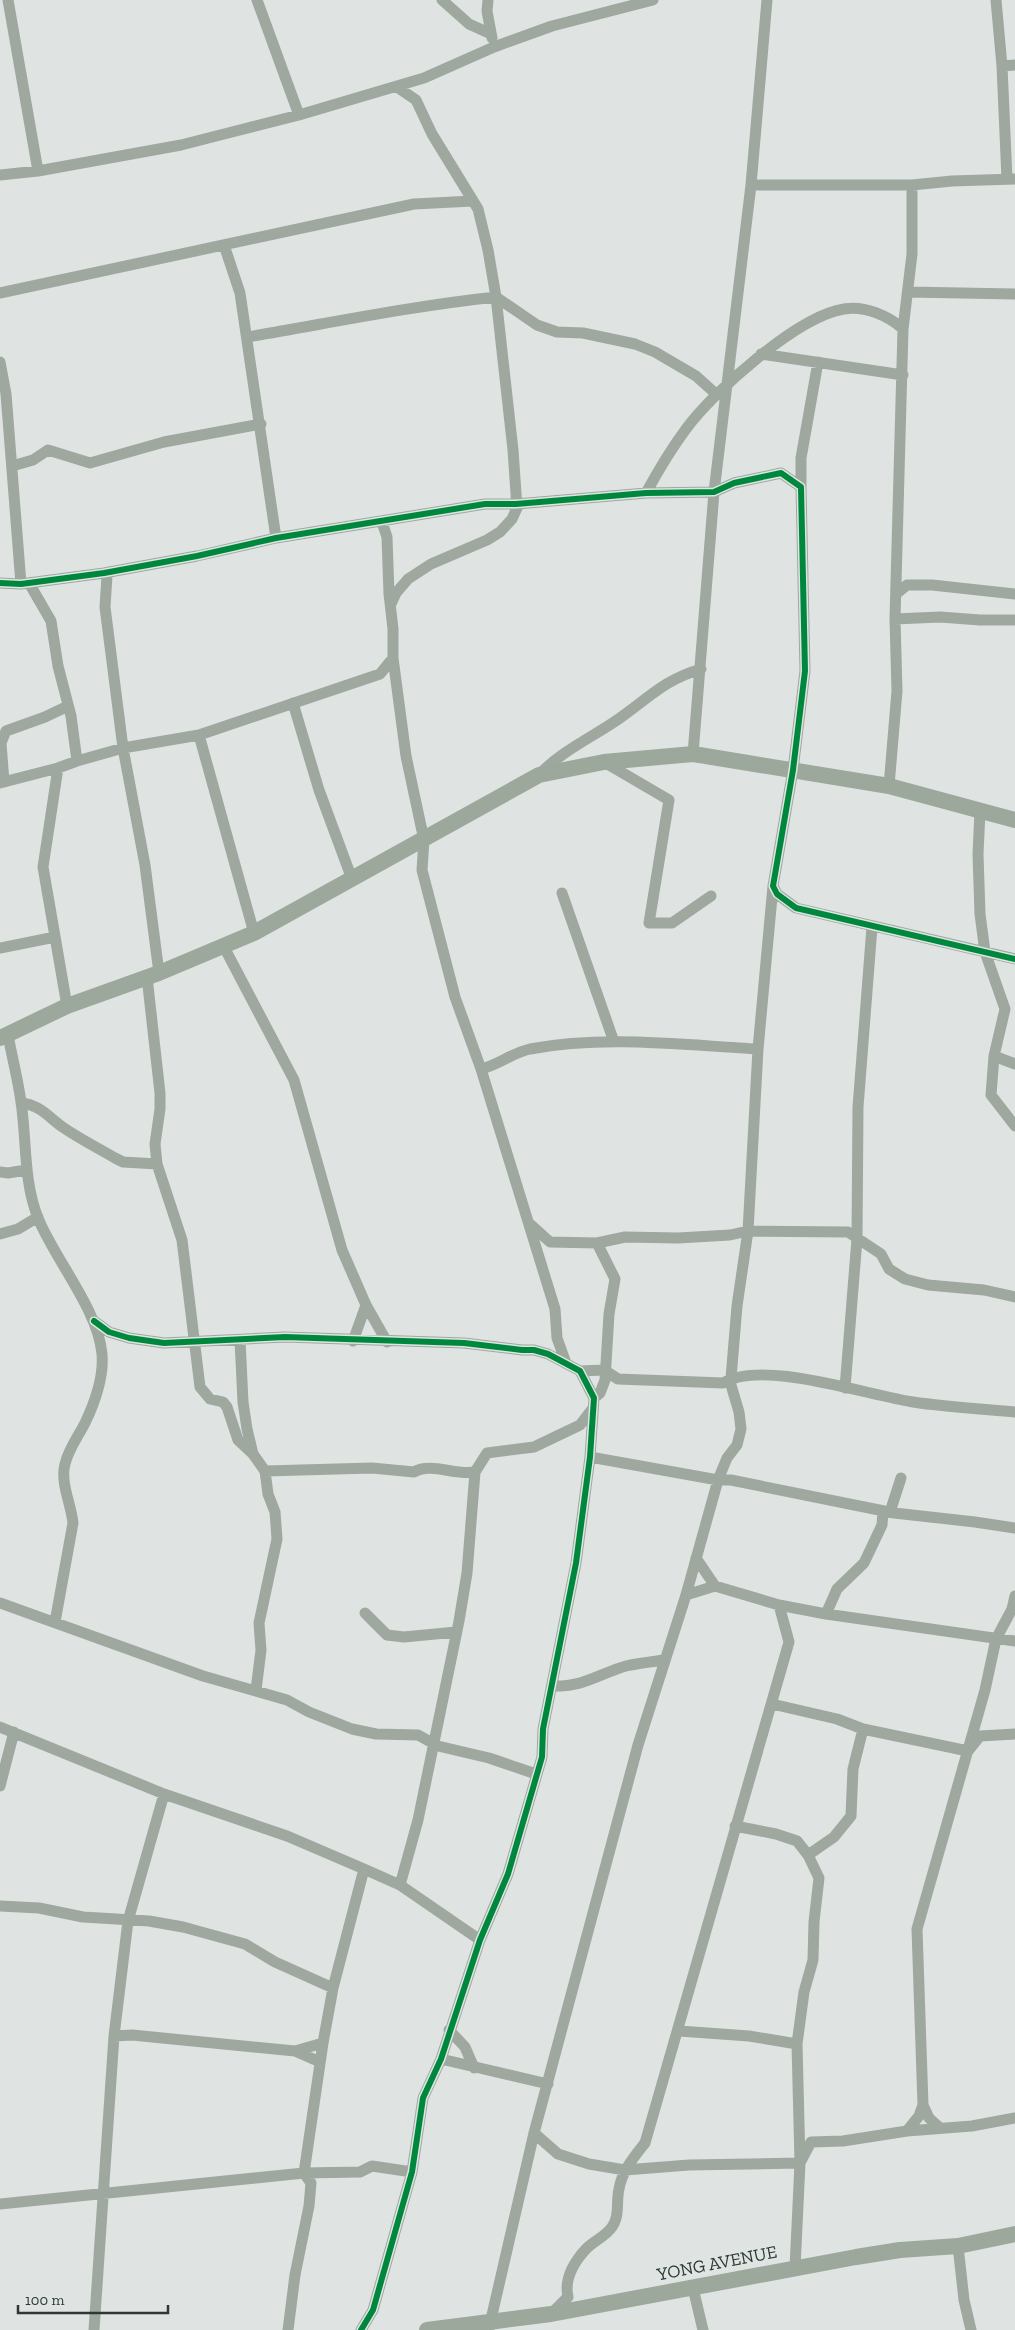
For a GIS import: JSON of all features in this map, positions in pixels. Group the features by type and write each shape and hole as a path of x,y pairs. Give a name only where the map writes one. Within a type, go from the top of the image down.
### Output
{"street":[{"path":"8,0 38,171"},
{"path":"442,0 469,24 491,34"},
{"path":"488,0 487,12 494,47"},
{"path":"0,175 38,171 181,145 299,115 424,78 494,47 552,26 653,0"},
{"path":"693,754 714,492 751,185 767,0"},
{"path":"751,185 912,185 952,180 1011,179 996,0"},
{"path":"256,1 299,115"},
{"path":"1002,66 1015,65"},
{"path":"390,604 396,593 408,579 421,570 500,532 512,518 516,508 513,450 496,297 488,250 478,209 432,134 416,100 397,87"},
{"path":"889,786 897,691 895,619 903,329 912,254 912,185"},
{"path":"0,293 414,204 473,200"},
{"path":"224,245 240,293 261,424 276,538"},
{"path":"908,292 1015,294"},
{"path":"247,337 326,324 379,312 496,297 537,325 557,332 583,333 635,344 655,352 696,376 716,394"},
{"path":"646,493 686,428 716,394 761,354 826,314 844,308 883,315 894,320 903,329"},
{"path":"761,354 903,375"},
{"path":"0,362 6,394 24,584 51,621 77,761"},
{"path":"490,2326 534,2133 635,1754 686,1595 718,1480 727,1458 738,1445 741,1429 731,1378 737,1306 748,1231 758,1049 773,886 793,770 805,671 801,458 818,362"},
{"path":"12,466 33,460 48,450 90,463 164,442 261,424"},
{"path":"0,583 24,584 104,573 198,556 276,538 485,504 516,504 646,493 714,492 734,483 781,473 801,487"},
{"path":"382,522 387,537 393,658 406,756 424,840 422,870 455,998 481,1069 555,1309 557,1338 566,1364"},
{"path":"104,573 107,576 105,607 122,748 145,865 160,1092 160,1109 155,1144 157,1164 182,1240 200,1387 210,1399 223,1402 227,1407 238,1440 253,1454 265,1471 268,1494 274,1512 277,1539 259,1622 261,1650 256,1690"},
{"path":"896,594 907,585 932,585 1015,594"},
{"path":"895,619 940,617 1015,620"},
{"path":"68,706 6,730 1,743 2,782 58,768 122,748 199,735 380,674 393,658"},
{"path":"55,1622 73,1523 72,1510 64,1482 64,1466 70,1447 85,1424 100,1381 102,1354 94,1321 38,1217 26,1170 21,1103 4,1037 67,1006 153,975 254,934 539,775 553,760 620,718 658,688 680,675 701,669"},
{"path":"293,703 319,790 352,880"},
{"path":"199,735 254,934"},
{"path":"539,775 604,762 693,754 889,786 1015,820"},
{"path":"604,762 669,800 648,924 672,923 711,896"},
{"path":"58,768 43,868 67,1006"},
{"path":"980,811 979,897 985,952 1005,1009 994,1056 991,1095 1015,1126"},
{"path":"773,886 777,894 796,908 1015,959"},
{"path":"562,893 614,1042"},
{"path":"846,1388 857,1239 858,1106 872,927"},
{"path":"0,948 55,937"},
{"path":"224,947 294,1080 342,1250 366,1305 387,1342"},
{"path":"481,1069 495,1066 528,1050 583,1042 758,1049"},
{"path":"994,1056 1015,1064"},
{"path":"21,1103 32,1104 40,1108 62,1127 123,1162 157,1164"},
{"path":"0,1172 8,1173 26,1170"},
{"path":"0,1234 18,1228 38,1217"},
{"path":"529,1223 550,1242 597,1243 624,1237 678,1238 730,1235 748,1231 848,1232 881,1254 889,1269 905,1279 928,1285 984,1290 1015,1297"},
{"path":"540,1258 550,1242"},
{"path":"400,1886 418,1820 467,1573 475,1472 487,1453 534,1447 580,1425 600,1393 605,1380 604,1370 615,1279 597,1243"},
{"path":"354,1341 366,1305"},
{"path":"94,1321 109,1332 129,1338 164,1343 285,1337 354,1341 464,1343 534,1350 548,1354 580,1371 604,1370 618,1379 723,1383 731,1378 755,1374 799,1378 914,1402 1015,1412"},
{"path":"240,1340 243,1402 253,1454"},
{"path":"361,2330 373,2310 412,2172 423,2098 441,2059 480,1940 508,1874 542,1757 543,1729 576,1563 590,1457 594,1403 580,1371"},
{"path":"590,1457 718,1480 730,1480 886,1511 1015,1528"},
{"path":"265,1471 372,1468 414,1472 419,1469 475,1472"},
{"path":"826,1614 837,1589 864,1563 901,1478"},
{"path":"696,1558 715,1586"},
{"path":"686,1595 715,1586 778,1604 826,1614 1015,1642"},
{"path":"907,2130 919,2116 923,2105 916,1929 985,1690 996,1639 1012,1608 1015,1596"},
{"path":"0,1603 185,1670 287,1700 316,1716 352,1729 376,1734 418,1735 434,1744 489,1758 536,1774"},
{"path":"551,2314 568,2297 566,2288 574,2265 587,2248 613,2226 617,2211 619,2189 625,2170 645,2143 679,2031 735,1826 790,1642 778,1604"},
{"path":"365,1613 387,1635 404,1637 456,1632"},
{"path":"552,1685 575,1686 597,1675 626,1666 664,1660"},
{"path":"772,1704 837,1719 863,1729 968,1751"},
{"path":"0,1727 164,1794 287,1836 364,1869 400,1886 480,1940"},
{"path":"808,1854 834,1836 851,1816 853,1768 863,1729"},
{"path":"0,1786 14,1732"},
{"path":"968,1751 980,1736 1015,1734"},
{"path":"94,2330 114,2036 128,1921 164,1794"},
{"path":"735,1826 776,1834 797,1841 808,1854 819,1878 813,1960 804,1992 797,2044 800,2163 795,2268"},
{"path":"288,2330 295,2275 309,2206 311,2183 304,2173 323,2043 333,1988 364,1869"},
{"path":"0,1906 40,1908 83,1917 150,1921 184,1927 246,1944 275,1962 333,1988"},
{"path":"449,2030 464,2047 474,2068"},
{"path":"679,2031 748,2036 797,2044"},
{"path":"114,2036 132,2034 295,2051 320,2062"},
{"path":"295,2051 323,2043"},
{"path":"441,2059 548,2084"},
{"path":"923,2105 929,2118 940,2128"},
{"path":"800,2163 811,2142 843,2141 907,2130 972,2126 1015,2118"},
{"path":"534,2133 558,2154 589,2164 625,2170 689,2165 800,2163"},
{"path":"0,2204 304,2173 360,2172 372,2166 412,2172"},
{"name":"YONG AVENUE","path":"427,2330 490,2326 795,2268 900,2250 958,2246 1015,2234"},
{"path":"958,2246 964,2300 971,2330"},
{"path":"693,2288 703,2330"}],"cycle path":[{"path":"0,583 21,584 104,573 197,556 276,538 485,504 516,504 646,493 714,492 734,483 781,473 801,487 805,671 793,770 773,886 777,894 796,908 1015,959"},
{"path":"94,1321 109,1332 129,1338 164,1343 285,1337 464,1343 534,1350 548,1354 580,1371 594,1398 590,1457 576,1563 543,1729 542,1757 508,1874 480,1940 441,2059 423,2098 412,2172 373,2310 361,2330"}]}
